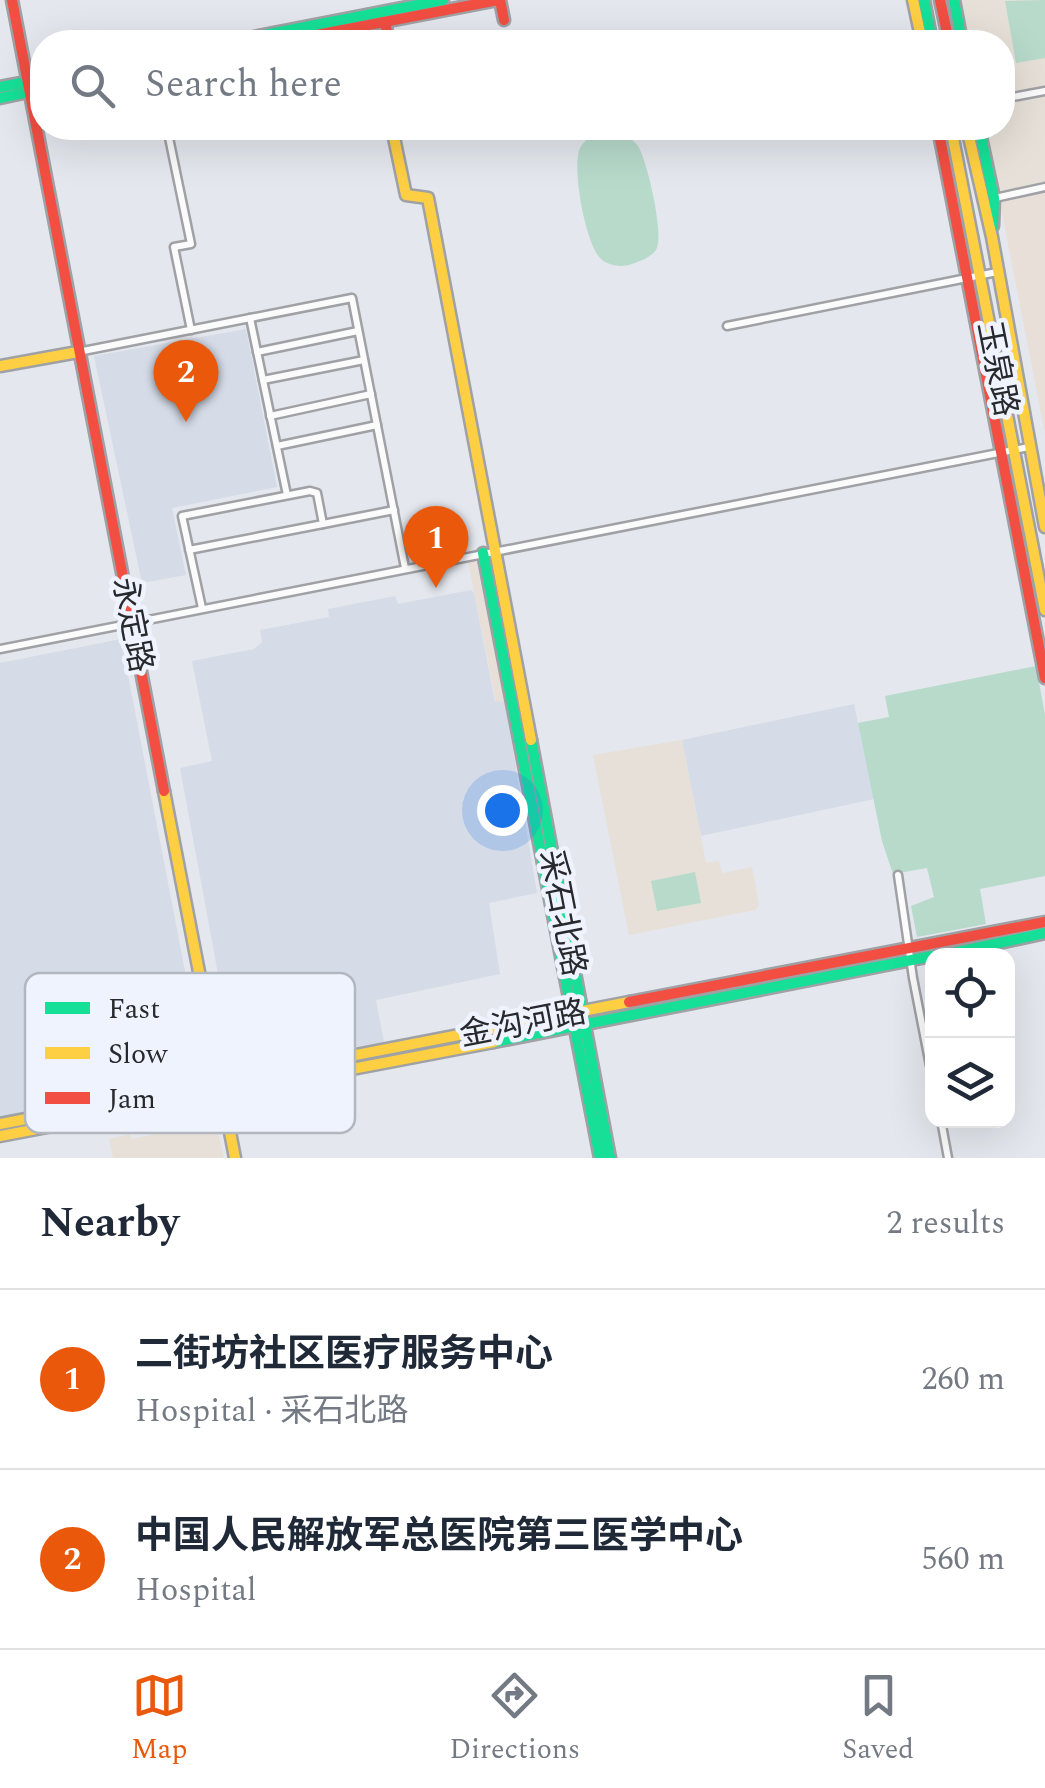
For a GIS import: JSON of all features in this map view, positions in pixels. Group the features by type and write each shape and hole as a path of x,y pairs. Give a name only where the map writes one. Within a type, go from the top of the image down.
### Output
{"main road":[{"name":"永定路","path":"15,0 30,64"},
{"path":"288,30 442,0"},
{"path":"320,30 383,11 499,0 504,20"},
{"path":"913,0 919,30"},
{"path":"924,0 930,30"},
{"path":"940,0 946,30"},
{"path":"954,0 960,30"},
{"path":"0,87 30,85"},
{"path":"0,98 30,87"},
{"name":"永定路","path":"43,140 54,230 199,973"},
{"name":"采石北路","path":"395,140 406,194 428,198 488,552 576,1013 610,1158"},
{"path":"941,140 973,277"},
{"name":"玉泉路","path":"952,140 973,277 1045,610"},
{"name":"玉泉路","path":"970,140 992,237 1045,527"},
{"path":"982,140 994,198 992,237"},
{"path":"0,366 78,352"},
{"path":"1008,451 1045,678"},
{"path":"1018,472 1026,464 1032,468"},
{"name":"金沟河路","path":"355,1070 579,1026 1045,922"},
{"name":"金沟河路","path":"974,948 1045,933"},
{"name":"金沟河路","path":"355,1056 910,953 925,955"},
{"name":"采石北路","path":"579,1026 600,1158"},
{"name":"金沟河路","path":"0,1124 25,1119"},
{"name":"金沟河路","path":"0,1136 25,1132"},
{"name":"永定路","path":"230,1133 235,1158"}],"street":[{"path":"1015,96 1045,90"},
{"path":"169,140 191,244 174,247 191,330"},
{"path":"994,198 1045,187"},
{"path":"728,326 998,272"},
{"path":"78,352 352,298 405,568"},
{"path":"250,318 287,495"},
{"path":"257,352 358,332"},
{"path":"263,380 364,360"},
{"path":"270,416 371,394"},
{"path":"276,446 377,426"},
{"path":"0,648 1028,447"},
{"path":"202,608 182,516 310,491 317,493 323,524"},
{"path":"189,550 394,510"},
{"path":"898,874 925,1038"},
{"path":"942,1128 948,1158"}],"shaded area":[{"path":"962,0 1045,0 1045,183 998,193 988,140 1015,140 1015,30 968,30"},
{"path":"1045,183 1045,434 998,193"},
{"path":"246,329 277,487 172,508 186,575 142,583 94,356"},
{"path":"476,560 505,701 496,703 468,562"},
{"path":"471,590 474,593 495,702 505,701 537,893 489,903 500,974 376,1000 384,1042 355,1047 355,973 218,973 180,768 212,761 192,661 254,649 262,642 260,630 329,617 328,609 395,596 398,604"},
{"path":"121,639 185,973 25,973 25,1114 0,1119 0,663"},
{"path":"854,704 874,799 701,836 682,740"},
{"path":"682,740 706,863 719,861 722,873 752,867 759,905 755,910 629,935 593,755"},
{"path":"160,1133 219,1133 224,1158 113,1158 109,1139 130,1134 132,1139"}],"green space":[{"path":"1045,0 1045,58 1016,63 1015,30 1010,30 1005,1"},
{"path":"588,140 632,140 638,146 650,181 658,230 656,250 644,259 626,266 615,265 601,259 595,251 585,223 577,172 583,144"},
{"path":"1036,666 1045,715 1045,876 980,889 986,924 917,937 911,906 934,897 927,868 893,874 882,841 858,723 889,717 885,696"},
{"path":"695,872 701,903 657,911 651,881"}],"traffic: fast":[{"path":"289,30 443,0"},
{"path":"924,0 930,30"},
{"path":"954,0 960,30"},
{"path":"0,87 30,81"},
{"path":"0,98 30,92"},
{"path":"982,140 994,198 993,226"},
{"path":"483,553 600,1158"},
{"path":"531,740 610,1158"},
{"path":"976,948 1045,933"},
{"path":"494,1042 925,957"}],"traffic: slow":[{"path":"913,0 919,30"},
{"path":"395,140 406,195 428,198 531,740"},
{"path":"953,140 1045,610"},
{"path":"970,140 992,237 1045,527"},
{"path":"0,366 78,352"},
{"path":"164,791 199,973"},
{"path":"355,1055 629,1002"},
{"path":"355,1068 494,1042"},
{"path":"0,1124 25,1119"},
{"path":"0,1136 25,1131"},
{"path":"230,1133 235,1158"}],"traffic: jam":[{"path":"12,0 30,94"},
{"path":"342,30 498,0"},
{"path":"500,0 504,20"},
{"path":"940,0 946,30"},
{"path":"385,22 387,30"},
{"path":"39,140 164,791"},
{"path":"940,140 1045,678"},
{"path":"629,1002 1045,922"}],"place":[{"name":"中国人民解放军总医院第三医学中心","path":"186,422"},
{"name":"二街坊社区医疗服务中心","path":"436,588"}]}
